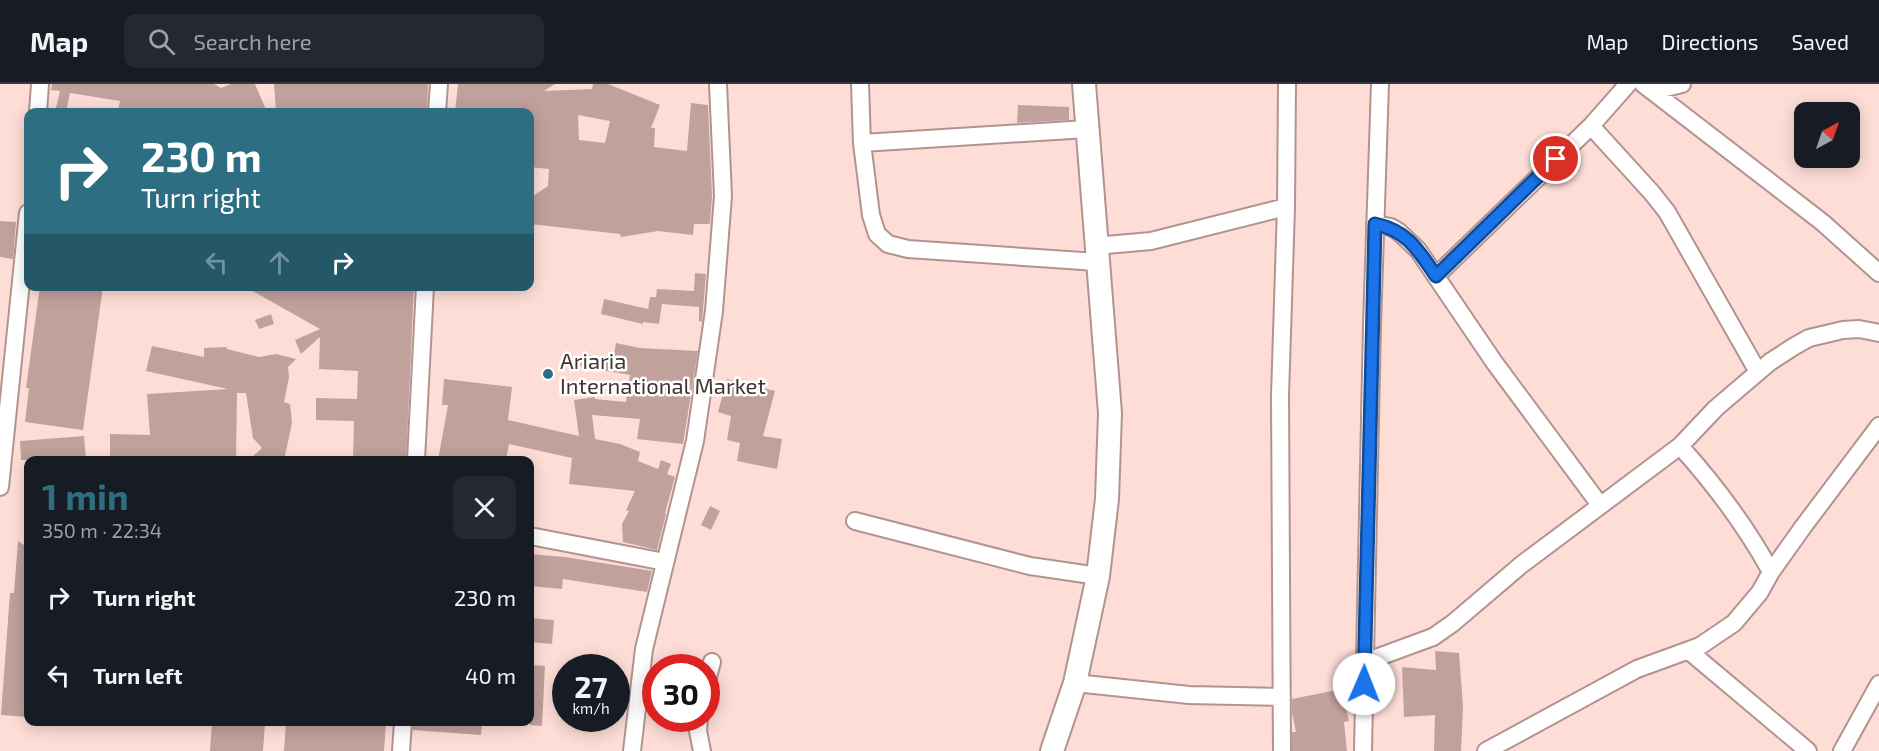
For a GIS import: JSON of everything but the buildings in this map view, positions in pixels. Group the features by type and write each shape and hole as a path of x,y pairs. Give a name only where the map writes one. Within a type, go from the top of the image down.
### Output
{"main road":[{"path":"1052,751 1075,683 1098,576 1107,499 1110,413 1084,84"}],"street":[{"path":"38,108 40,84"},
{"path":"438,108 440,84"},
{"path":"632,751 644,649 695,441 714,311 723,196 718,84"},
{"path":"860,84 862,143 871,215 877,234 888,244 908,249 1096,254 1286,207"},
{"path":"1282,751 1280,396 1287,84"},
{"path":"1363,751 1380,84"},
{"path":"1436,276 1591,126 1628,84"},
{"path":"1648,87 1680,84"},
{"path":"1648,87 1822,222 1879,273"},
{"path":"1591,126 1667,212 1758,372"},
{"path":"862,143 1087,129"},
{"path":"1375,224 1391,227 1406,237 1418,250 1494,362 1600,505"},
{"path":"0,487 24,252"},
{"path":"416,456 425,291"},
{"path":"1365,662 1433,637 1453,623 1521,565 1680,446 1716,408 1758,372 1793,347 1809,338 1844,330 1879,333"},
{"path":"1486,751 1637,669 1689,651 1719,635 1734,623 1760,592 1771,572 1879,426"},
{"path":"1680,446 1706,475 1745,527 1771,572"},
{"path":"855,521 1030,566 1098,576"},
{"path":"534,537 665,562"},
{"path":"1689,651 1808,751"},
{"path":"1075,683 1190,695 1282,697"},
{"path":"1842,751 1879,684"},
{"path":"401,751 403,726"},
{"path":"698,732 702,751"}],"place":[{"name":"Ariaria International Market","path":"548,374"}],"route":[{"path":"1364,684 1375,224 1391,227 1406,237 1436,276 1556,159"}]}
